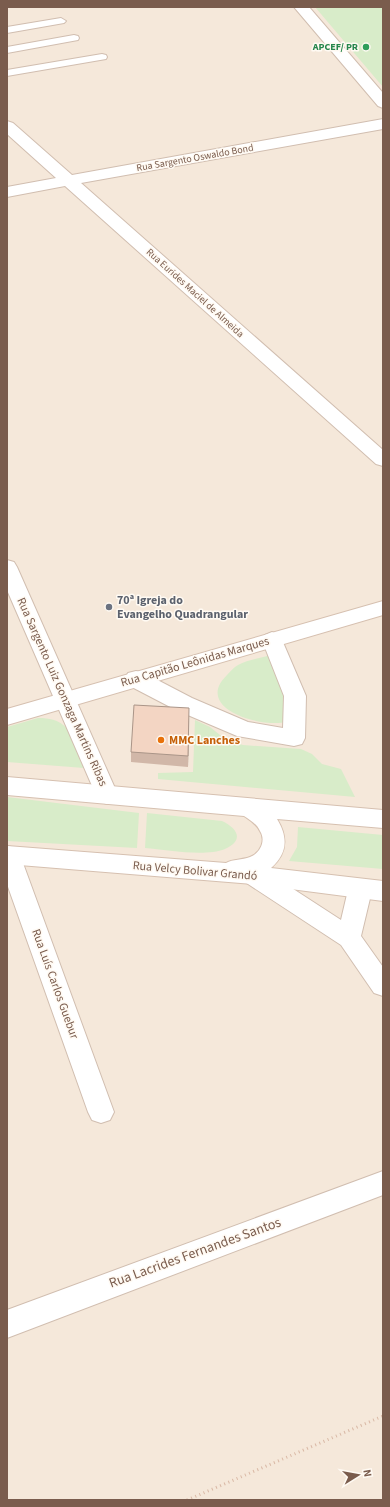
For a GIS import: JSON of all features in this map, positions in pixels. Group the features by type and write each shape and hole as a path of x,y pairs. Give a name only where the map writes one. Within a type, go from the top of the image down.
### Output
{"street":[{"path":"301,7 383,103"},
{"name":"Rua Sargento Oswaldo Bond","path":"7,192 383,124"},
{"name":"Rua Eurides Maciel de Almeida","path":"7,126 383,460"},
{"name":"Rua Sargento Luiz Gonzaga Martins Ribas","path":"7,567 106,795"},
{"name":"Rua Capitão Leônidas Marques","path":"7,716 383,608"},
{"path":"136,679 184,704 246,730 294,738 295,696 272,640"},
{"path":"7,786 383,819"},
{"path":"220,872 248,867 262,862 271,853 275,842 272,830 265,819 249,807"},
{"name":"Rua Velcy Bolivar Grandó","path":"8,855 253,875 372,890"},
{"name":"Rua Luís Carlos Guebur","path":"8,855 101,1112"},
{"path":"253,875 349,938 383,986"},
{"path":"349,938 372,890"},
{"name":"Rua Lacrides Fernandes Santos","path":"7,1324 383,1183"}],"lane":[{"path":"7,30 61,21"},
{"path":"7,50 74,38"},
{"path":"7,73 102,57"}],"path":[{"path":"187,1500 383,1416"}],"shaded area":[{"path":"7,7 383,7 383,1500 7,1500"}],"green space":[{"name":"APCEF/ PR","path":"315,7 383,7 383,87"},
{"path":"274,654 286,684 286,722 261,722 234,713 224,706 218,697 219,687 227,675 242,663"},
{"path":"38,718 46,718 59,722 68,729 75,741 84,763 84,768 7,762 7,727"},
{"path":"195,720 210,727 225,739 243,745 301,749 312,754 322,764 341,769 355,797 158,779 158,773 193,772"},
{"path":"7,797 139,813 137,848 7,841"},
{"path":"147,813 222,821 232,827 237,834 237,838 231,846 217,851 197,853 145,848"},
{"path":"298,827 383,835 383,869 289,861 297,847"}],"building":[{"name":"MMC Lanches","path":"134,705 189,708 188,756 131,752"}],"place":[{"name":"APCEF/ PR","path":"366,47"},
{"name":"70ª Igreja do Evangelho Quadrangular","path":"109,607"},
{"name":"MMC Lanches","path":"161,740"}]}
